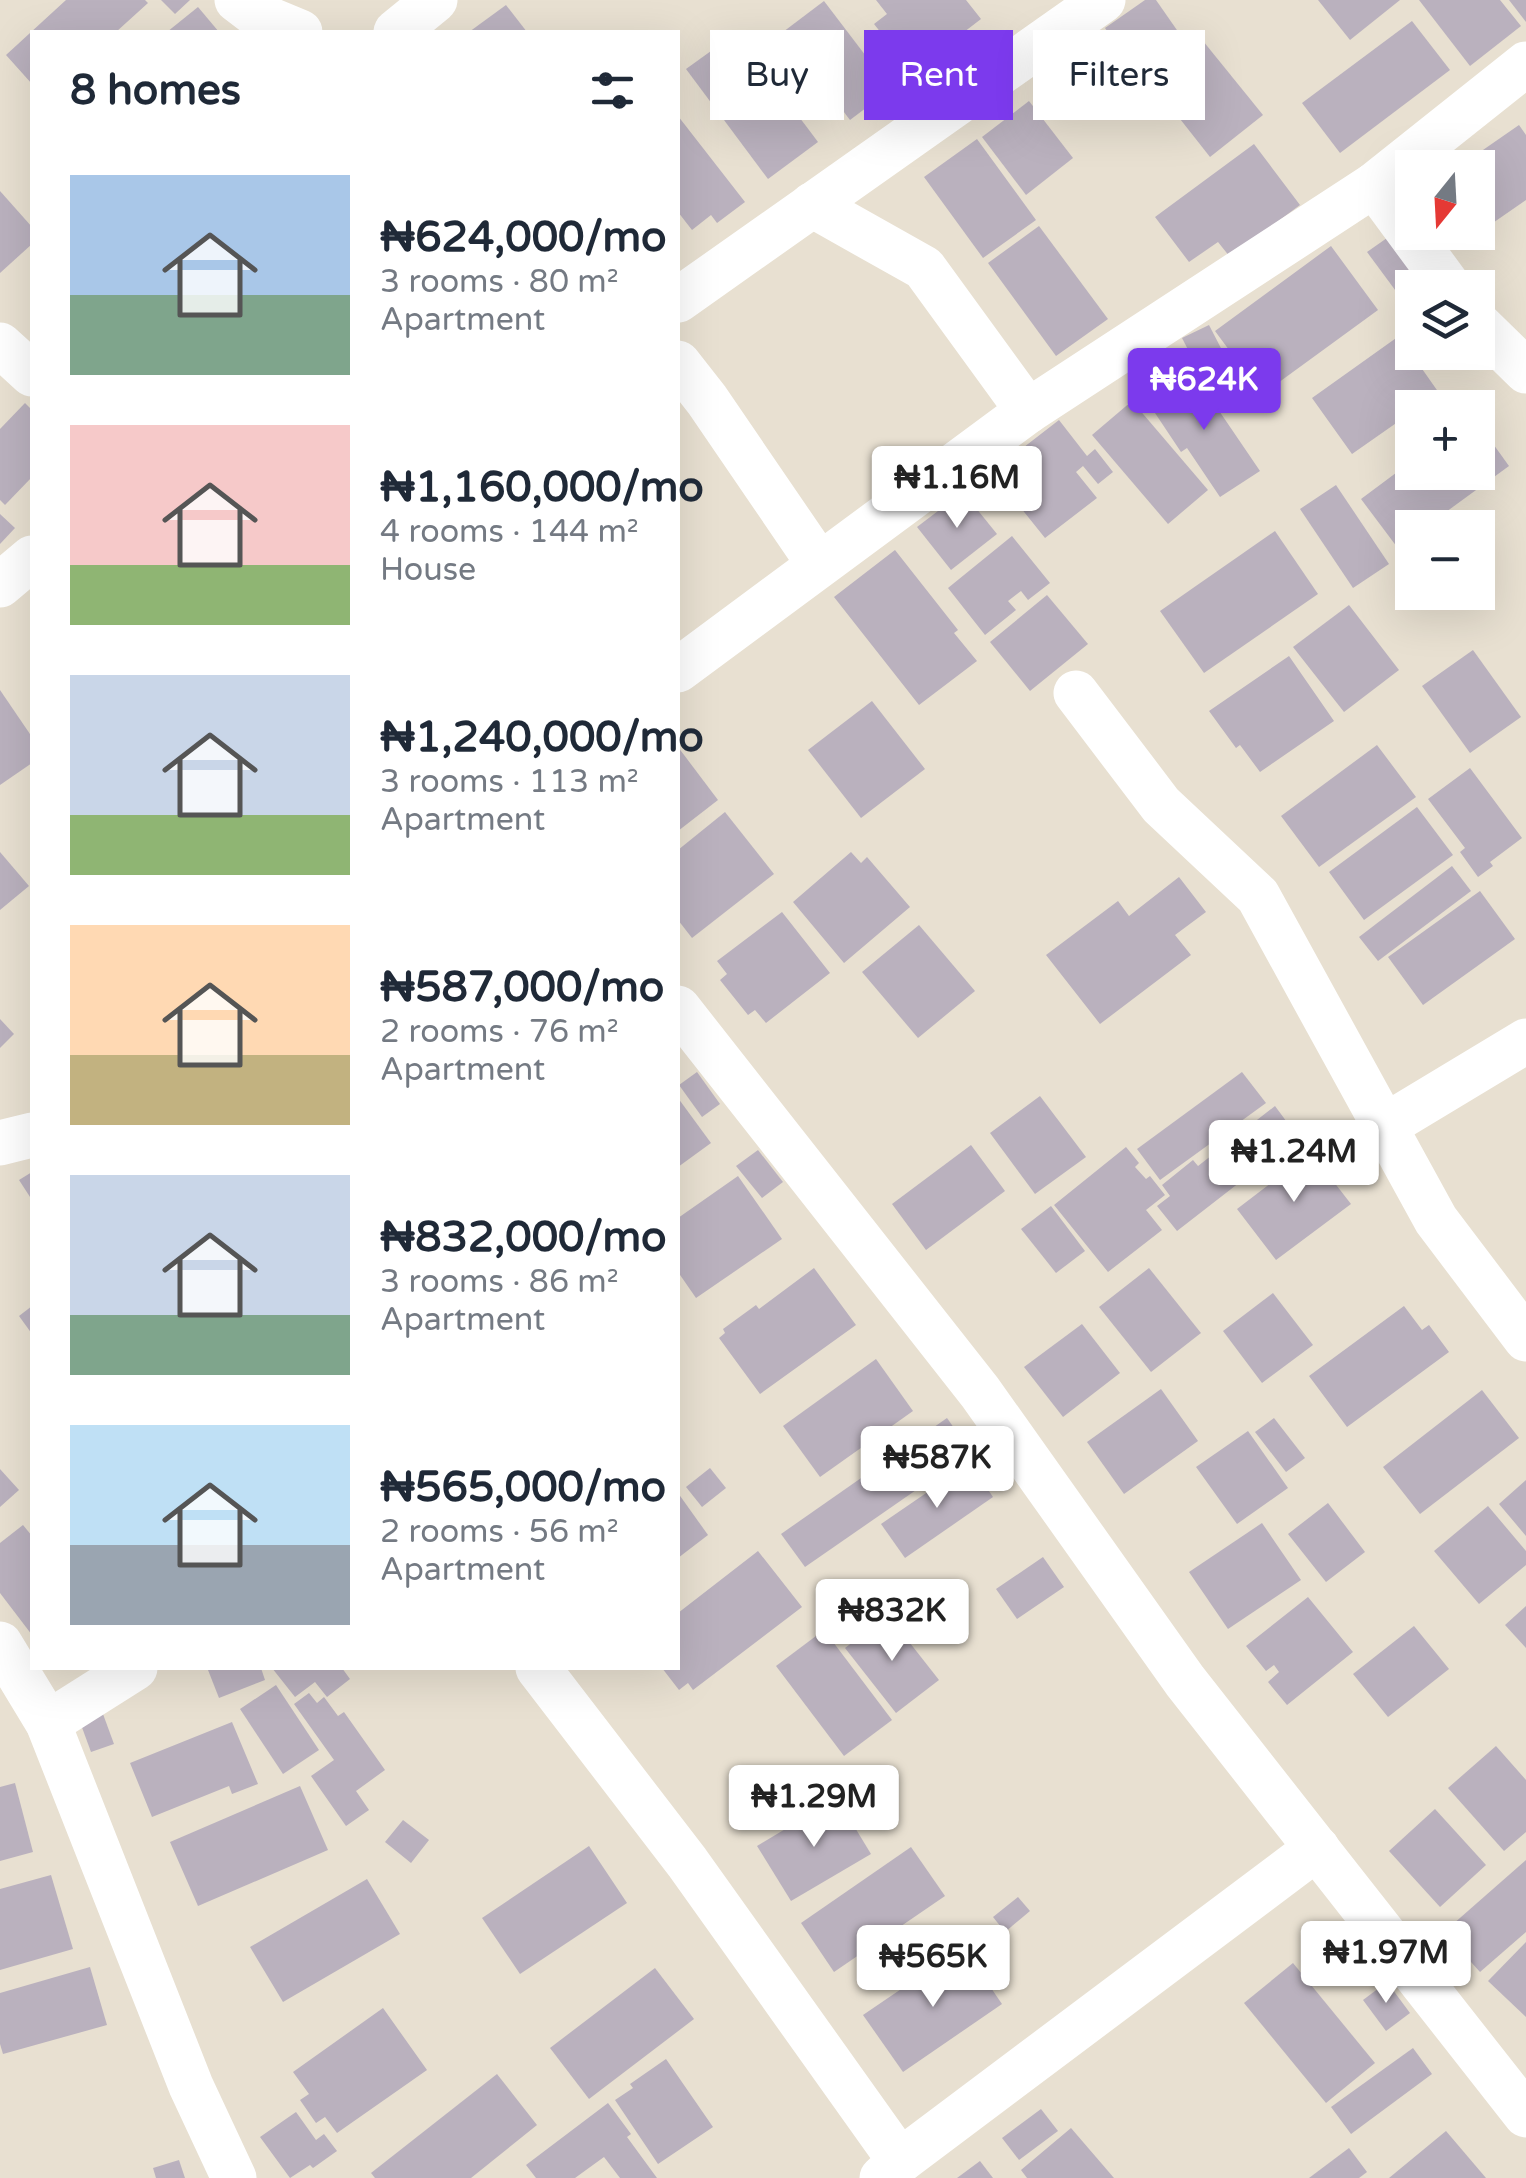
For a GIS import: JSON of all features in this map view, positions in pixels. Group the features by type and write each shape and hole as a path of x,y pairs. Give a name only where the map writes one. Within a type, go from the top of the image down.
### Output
{"street":[{"path":"238,0 254,13 295,30"},
{"path":"398,30 434,0"},
{"path":"680,299 1102,0"},
{"path":"680,668 1028,410 1374,186 1526,64"},
{"path":"1374,186 1437,270"},
{"path":"812,206 924,268 1028,410"},
{"path":"1495,341 1526,371"},
{"path":"0,344 30,372"},
{"path":"680,366 819,564"},
{"path":"0,585 30,560"},
{"path":"1076,694 1161,805 1258,896 1436,1220 1526,1340"},
{"path":"680,1011 980,1392 1185,1682 1526,2114"},
{"path":"1386,1126 1526,1041"},
{"path":"0,1143 30,1135"},
{"path":"0,1644 48,1723 190,2086 234,2178"},
{"path":"48,1723 133,1670"},
{"path":"540,1670 688,1862 891,2170 1317,1848"}],"building":[{"path":"66,0 148,3 118,30 33,30"},
{"path":"161,0 190,0 175,14"},
{"path":"876,0 966,0 981,19 967,30 879,30 874,24 887,14"},
{"path":"1145,0 1156,0 1177,30 1106,30"},
{"path":"1318,0 1400,0 1350,40"},
{"path":"1419,0 1500,0 1521,26 1470,66"},
{"path":"1509,0 1526,0 1526,22"},
{"path":"824,1 864,54 864,109 850,120 844,112 844,30 786,30"},
{"path":"506,5 525,30 472,30"},
{"path":"198,7 217,30 169,30"},
{"path":"1412,21 1450,70 1340,153 1302,103"},
{"path":"30,33 30,82 6,55"},
{"path":"1205,43 1263,115 1210,157 1181,120 1205,120"},
{"path":"710,52 710,101 686,69"},
{"path":"1029,101 1033,120 1044,120 1073,158 1026,195 982,137 1004,120 1013,120 1013,113"},
{"path":"680,119 745,202 717,223 711,215 692,230 680,215"},
{"path":"724,120 801,120 818,142 768,179"},
{"path":"1519,125 1526,135 1526,200 1495,221 1495,150 1483,150"},
{"path":"977,139 1036,220 983,258 924,177"},
{"path":"1254,144 1300,205 1230,257 1218,242 1189,262 1155,217"},
{"path":"0,191 30,225 30,246 0,273"},
{"path":"1039,226 1108,319 1056,356 988,263"},
{"path":"1387,238 1412,270 1395,270 1395,290 1367,252"},
{"path":"1331,246 1378,310 1267,391 1254,374 1249,377 1215,331"},
{"path":"1209,325 1224,354 1197,367 1182,338"},
{"path":"1395,339 1395,370 1423,370 1437,390 1395,390 1395,424 1352,454 1312,398"},
{"path":"1192,371 1260,471 1220,497 1187,448 1181,452 1147,401"},
{"path":"1132,401 1208,490 1168,524 1092,435"},
{"path":"25,403 30,408 30,479 5,505 0,500 0,429"},
{"path":"1059,420 1087,456 1095,449 1113,472 1098,484 1083,466 1076,472 1097,498 1045,538 992,472"},
{"path":"1495,447 1509,466 1495,476"},
{"path":"1395,474 1395,490 1476,490 1449,510 1395,510 1395,544 1361,499"},
{"path":"1336,485 1389,564 1353,588 1300,509"},
{"path":"963,492 997,534 951,570 917,527"},
{"path":"0,514 15,528 0,544"},
{"path":"1275,531 1318,594 1204,673 1160,611"},
{"path":"1012,536 1050,583 1028,600 1021,591 1008,601 1016,610 985,635 948,588"},
{"path":"895,550 958,630 954,633 977,661 919,705 834,597"},
{"path":"1047,595 1088,644 1030,691 990,642"},
{"path":"1349,605 1399,670 1344,712 1293,647"},
{"path":"1473,650 1521,717 1470,753 1422,686"},
{"path":"1289,656 1334,721 1260,772 1240,745 1236,748 1209,711"},
{"path":"0,690 30,734 30,764 0,785"},
{"path":"872,701 925,769 861,818 808,750"},
{"path":"1377,745 1416,797 1319,867 1281,816"},
{"path":"680,750 718,800 680,829"},
{"path":"1470,768 1522,838 1490,862 1493,866 1478,877 1460,852 1465,848 1428,799"},
{"path":"1417,807 1453,855 1364,920 1329,872"},
{"path":"725,812 774,874 692,938 680,923 680,848"},
{"path":"0,852 29,886 0,910"},
{"path":"851,852 861,863 867,857 910,907 844,963 793,902"},
{"path":"1452,866 1471,891 1378,961 1359,937"},
{"path":"1179,877 1206,912 1175,935 1191,955 1100,1024 1046,955 1118,901 1129,916"},
{"path":"1480,891 1515,939 1423,1005 1388,957"},
{"path":"782,912 830,973 766,1023 755,1010 748,1015 720,980 727,974 717,961"},
{"path":"919,925 975,991 918,1038 862,972"},
{"path":"0,1019 14,1034 0,1048"},
{"path":"697,1072 720,1104 702,1117 680,1084"},
{"path":"1242,1072 1266,1103 1160,1180 1137,1149"},
{"path":"1040,1096 1086,1157 1035,1194 990,1133"},
{"path":"680,1101 711,1143 680,1166"},
{"path":"1275,1106 1298,1137 1177,1231 1157,1206 1170,1196 1162,1185 1193,1160 1198,1166"},
{"path":"971,1145 1005,1191 926,1250 892,1204"},
{"path":"1126,1147 1139,1163 1135,1167 1146,1179 1150,1176 1165,1195 1146,1210 1162,1230 1108,1272 1054,1205"},
{"path":"1317,1148 1329,1163 1323,1168 1351,1204 1276,1260 1237,1209"},
{"path":"758,1150 783,1182 762,1198 736,1166"},
{"path":"30,1173 30,1197 19,1180"},
{"path":"738,1176 782,1239 696,1298 680,1275 680,1217"},
{"path":"1051,1206 1085,1251 1056,1273 1021,1229"},
{"path":"814,1268 856,1325 760,1394 719,1338 725,1333 723,1329 756,1305 759,1309"},
{"path":"1149,1268 1201,1333 1151,1372 1099,1307"},
{"path":"1273,1293 1313,1345 1262,1383 1223,1331"},
{"path":"1404,1306 1422,1330 1429,1325 1449,1352 1347,1427 1309,1376"},
{"path":"30,1308 30,1331 19,1316"},
{"path":"1082,1324 1120,1373 1063,1417 1024,1367"},
{"path":"876,1359 913,1411 820,1477 783,1426"},
{"path":"1161,1389 1198,1441 1124,1494 1087,1442"},
{"path":"1482,1390 1519,1438 1420,1514 1383,1467"},
{"path":"947,1418 971,1452 805,1567 781,1534"},
{"path":"1274,1418 1305,1458 1286,1472 1255,1432"},
{"path":"1248,1431 1288,1488 1237,1524 1196,1467"},
{"path":"970,1463 993,1497 905,1558 881,1524"},
{"path":"710,1468 726,1488 702,1507 686,1487"},
{"path":"0,1469 19,1490 0,1507"},
{"path":"1526,1480 1526,1536 1499,1504"},
{"path":"680,1496 708,1535 680,1556"},
{"path":"1328,1503 1365,1552 1326,1582 1288,1534"},
{"path":"1488,1506 1526,1551 1526,1565 1479,1604 1434,1551"},
{"path":"1262,1523 1301,1580 1228,1629 1189,1572"},
{"path":"23,1525 30,1534 30,1632 0,1593 0,1543"},
{"path":"758,1551 802,1607 693,1690 688,1683 679,1690 664,1670 680,1670 680,1611"},
{"path":"1043,1557 1064,1587 1017,1619 996,1589"},
{"path":"1308,1597 1353,1652 1287,1705 1268,1682 1279,1672 1274,1665 1266,1671 1246,1646"},
{"path":"1526,1606 1526,1648 1505,1625"},
{"path":"888,1615 939,1680 896,1713 845,1648"},
{"path":"1414,1626 1449,1669 1388,1717 1353,1674"},
{"path":"824,1630 892,1720 844,1756 776,1666"},
{"path":"208,1670 262,1670 265,1680 219,1698"},
{"path":"274,1670 343,1670 350,1679 327,1697 315,1682 295,1697"},
{"path":"276,1685 319,1750 283,1774 240,1709"},
{"path":"309,1693 317,1703 324,1697 338,1716 344,1712 385,1770 356,1791 369,1810 346,1826 311,1776 334,1760 294,1704"},
{"path":"103,1714 114,1744 91,1752 80,1722"},
{"path":"232,1722 258,1784 232,1794 229,1786 152,1817 130,1763"},
{"path":"1496,1746 1526,1780 1526,1832 1504,1851 1448,1788"},
{"path":"15,1783 33,1852 0,1861 0,1787"},
{"path":"300,1786 328,1850 198,1906 170,1842"},
{"path":"837,1798 871,1854 791,1901 757,1846"},
{"path":"1435,1809 1486,1865 1440,1907 1389,1851"},
{"path":"403,1820 429,1840 411,1863 385,1842"},
{"path":"589,1846 627,1903 520,1974 482,1918"},
{"path":"911,1847 945,1896 834,1972 801,1923"},
{"path":"1526,1860 1526,1932 1480,1972 1444,1932"},
{"path":"51,1875 73,1949 0,1970 0,1889"},
{"path":"367,1879 400,1934 283,2002 250,1947"},
{"path":"1018,1897 1030,1911 1005,1932 993,1917"},
{"path":"1352,1919 1386,1964 1356,1986 1322,1942"},
{"path":"1526,1942 1526,2017 1488,1981"},
{"path":"963,1947 1002,2004 903,2072 863,2015"},
{"path":"1293,1963 1375,2063 1326,2103 1244,2003"},
{"path":"90,1967 107,2025 3,2054 0,1993"},
{"path":"655,1968 694,2019 589,2099 550,2048"},
{"path":"1387,1982 1410,2013 1386,2031 1363,2000"},
{"path":"383,2008 427,2070 337,2133 325,2117 316,2123 300,2100 309,2094 293,2072"},
{"path":"1413,2048 1432,2074 1351,2134 1331,2107"},
{"path":"666,2059 713,2127 658,2164 615,2100 633,2088 630,2084"},
{"path":"497,2074 537,2125 471,2178 375,2178 371,2173"},
{"path":"608,2103 657,2178 620,2178 604,2157 575,2178 536,2178 526,2165"},
{"path":"1041,2109 1058,2131 1019,2160 1002,2138"},
{"path":"296,2112 316,2140 324,2134 337,2151 290,2178 260,2137"},
{"path":"1071,2128 1114,2178 1027,2178 1021,2170"},
{"path":"1446,2131 1486,2178 1389,2178"},
{"path":"1349,2148 1367,2172 1359,2178 1309,2178"},
{"path":"179,2160 185,2178 156,2178 153,2168"},
{"path":"980,2161 993,2178 957,2178"}]}
